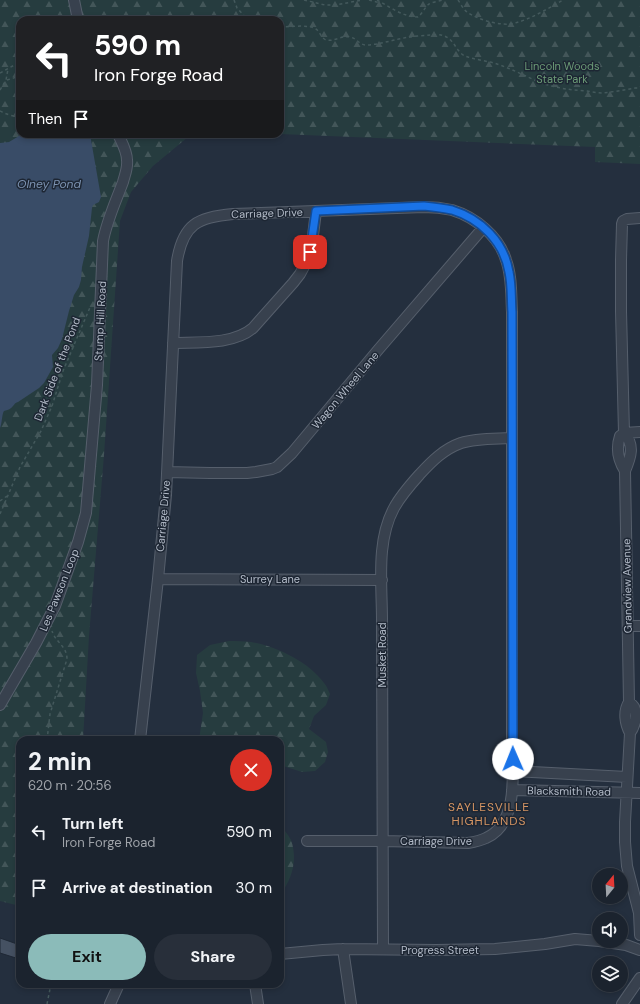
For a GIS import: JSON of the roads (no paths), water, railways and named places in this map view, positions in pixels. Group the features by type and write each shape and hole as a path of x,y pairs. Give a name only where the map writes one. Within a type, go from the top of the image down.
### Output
{"street":[{"path":"74,0 77,16"},
{"name":"Stump Hill Road","path":"86,513 97,385 103,241 128,166 126,154 120,138"},
{"name":"Carriage Drive","path":"140,736 158,578 167,472 177,260 182,239 194,224 203,219 223,215 424,206 451,210 469,217 494,238 502,249 509,272 512,312 513,771 512,790 508,814 495,832 487,838 468,843 307,841"},
{"path":"173,343 212,342 225,340 249,332 300,274 310,252 316,211"},
{"name":"Grandview Avenue","path":"640,218 626,219 623,221 621,260 624,433 630,440 631,451 625,471 629,702 626,706 625,716 626,725 630,733 625,835 627,866 638,908 640,935"},
{"name":"Wagon Wheel Lane","path":"167,472 247,473 272,469 277,466 292,453 483,228"},
{"path":"624,433 640,432"},
{"name":"Musket Road","path":"383,949 382,558 386,531 394,508 401,498 433,461 447,450 464,442 512,438"},
{"name":"Les Pawson Loop","path":"0,705 48,620 68,571 86,513"},
{"name":"Surrey Lane","path":"158,578 382,580"},
{"path":"628,626 640,626"},
{"name":"Blacksmith Road","path":"513,771 627,777"},
{"name":"Blacksmith Road","path":"512,790 640,793"},
{"name":"Progress Street","path":"284,954 343,949 476,950 545,944 575,939 592,940"},
{"name":"Progress Street","path":"628,946 640,950"},
{"path":"343,949 351,1004"},
{"path":"622,1004 640,978"},
{"path":"110,1004 117,988"},
{"path":"256,988 258,1004"}],"water":[{"name":"Olney Pond","path":"16,138 91,138 101,197 99,202 93,205 92,208 89,236 82,267 81,280 74,295 62,339 58,348 52,355 53,367 44,383 39,388 16,403 10,409 4,411 0,428 0,143 9,142"}],"district":[{"name":"SAYLESVILLE HIGHLANDS","path":"489,814"}],"park label":[{"name":"Lincoln Woods State Park","path":"562,72"}]}
